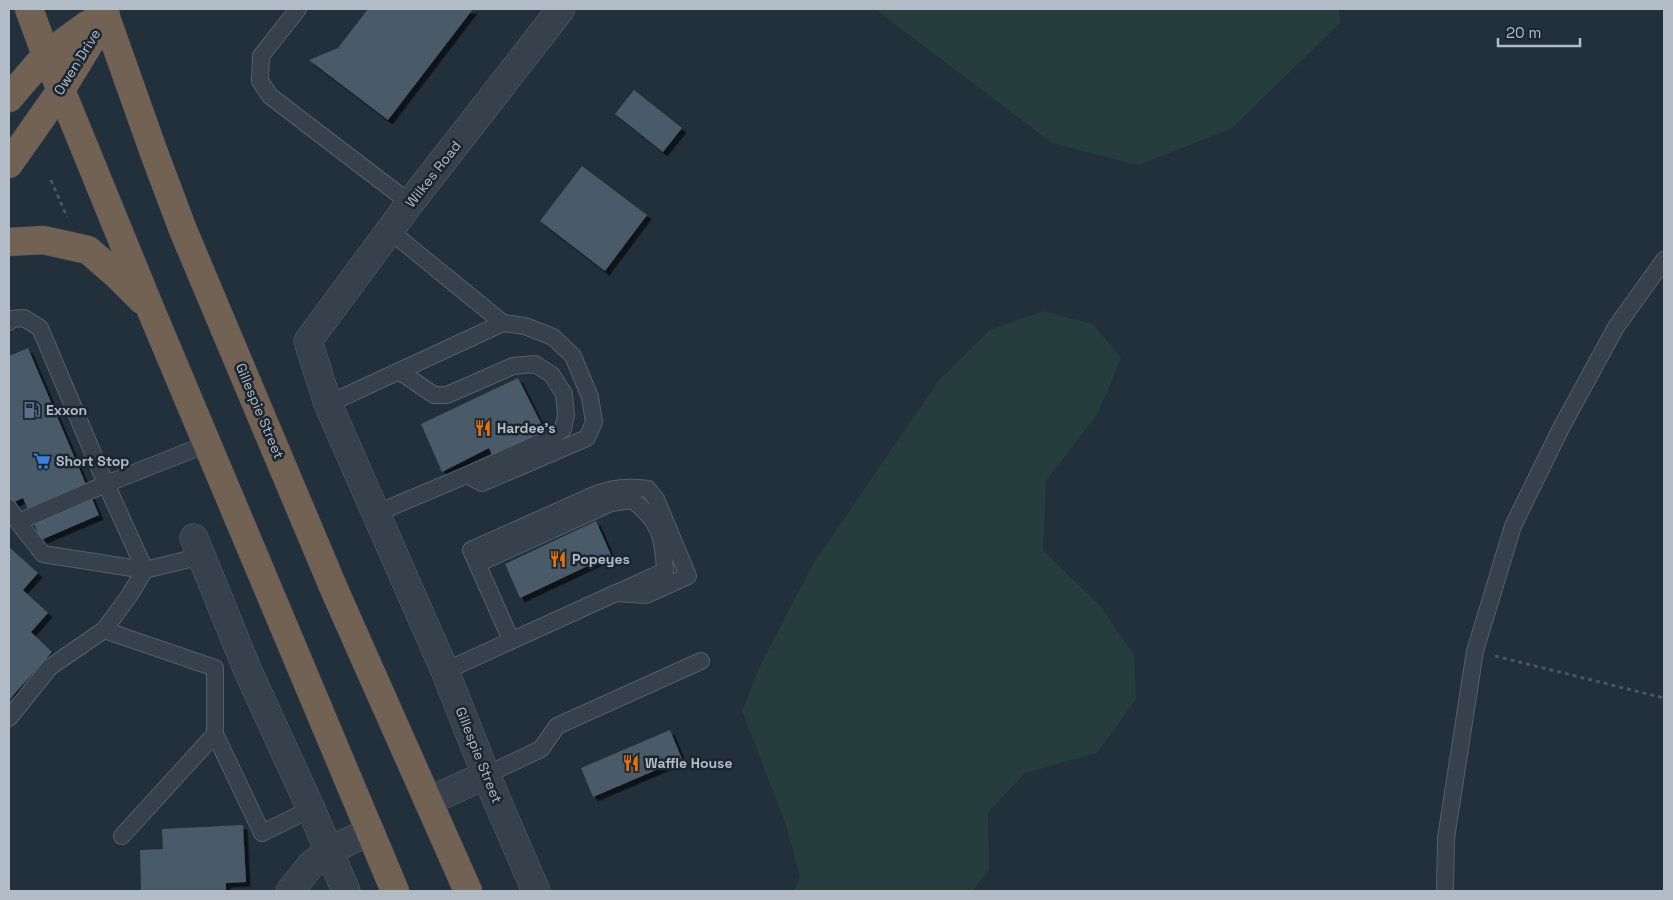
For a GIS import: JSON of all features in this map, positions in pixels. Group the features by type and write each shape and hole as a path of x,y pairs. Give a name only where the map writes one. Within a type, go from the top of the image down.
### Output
{"highway":[{"path":"29,9 150,308 395,891"},
{"name":"Owen Drive","path":"9,98 46,55 105,12"},
{"name":"Owen Drive","path":"9,164 61,90 105,12"},
{"name":"Gillespie Street","path":"105,12 153,150 187,239 338,597 468,891"},
{"path":"9,242 43,240 88,250 118,276 150,308"}],"street":[{"name":"Wilkes Road","path":"308,341 410,203 561,9"},
{"name":"Gillespie Street","path":"308,341 328,404 445,671 486,775 536,891"},
{"path":"198,547 248,671 330,851 346,891"},
{"path":"429,801 486,775"},
{"path":"290,891 310,865 330,851 370,832"}],"lane":[{"path":"298,9 261,56 260,81 270,96 410,203"},
{"path":"390,231 503,323 525,326 553,336 573,356 590,397 594,422 587,438 482,483 467,475"},
{"path":"1445,891 1446,838 1475,651 1513,526 1561,428 1616,327 1664,260"},
{"path":"9,322 11,319 24,318 40,328 106,484 146,570"},
{"path":"328,404 503,323"},
{"path":"377,513 552,437 562,429 566,415 564,394 552,375 535,364 513,366 447,395 434,395 399,371"},
{"path":"18,522 106,484 207,444"},
{"path":"511,640 471,550 594,495 614,488 634,487 648,489 656,499 688,576 646,595 616,592"},
{"path":"445,671 665,571 664,551 656,523 645,510 632,500 612,503 477,564"},
{"path":"9,508 43,554 146,570 198,547"},
{"path":"9,718 50,667 104,630 146,570"},
{"path":"104,630 215,668 215,734 262,833 311,810"},
{"path":"486,775 541,749 557,726 701,661"},
{"path":"122,836 215,734"}],"path":[{"path":"51,180 69,221"},
{"path":"1475,651 1664,698"}],"green space":[{"path":"875,9 1339,9 1340,23 1231,129 1138,165 1052,143"},
{"path":"1043,311 1093,324 1121,358 1098,413 1046,481 1043,550 1101,607 1134,655 1136,699 1097,753 1025,773 988,812 989,869 973,891 793,891 800,877 785,822 742,711 760,666 813,564 939,380 990,330"}],"building":[{"path":"368,9 473,9 388,120 309,60 338,48"},
{"path":"634,90 682,128 663,152 615,114"},
{"path":"582,166 647,215 605,271 540,221"},
{"name":"Exxon","path":"28,348 99,515 41,540 23,498 12,503 9,496 9,356"},
{"name":"Hardee's","path":"518,378 546,433 492,455 489,448 442,472 421,424"},
{"name":"Popeyes","path":"596,521 611,555 520,598 505,564"},
{"path":"9,547 38,573 23,590 48,613 31,632 52,652 9,700"},
{"name":"Waffle House","path":"670,730 682,759 593,797 581,768"},
{"path":"243,825 246,882 226,883 226,891 141,891 140,850 163,849 162,829"}],"place":[{"name":"Exxon","path":"32,410"},
{"name":"Hardee's","path":"483,428"},
{"name":"Short Stop","path":"42,461"},
{"name":"Popeyes","path":"558,559"},
{"name":"Waffle House","path":"631,763"}]}
